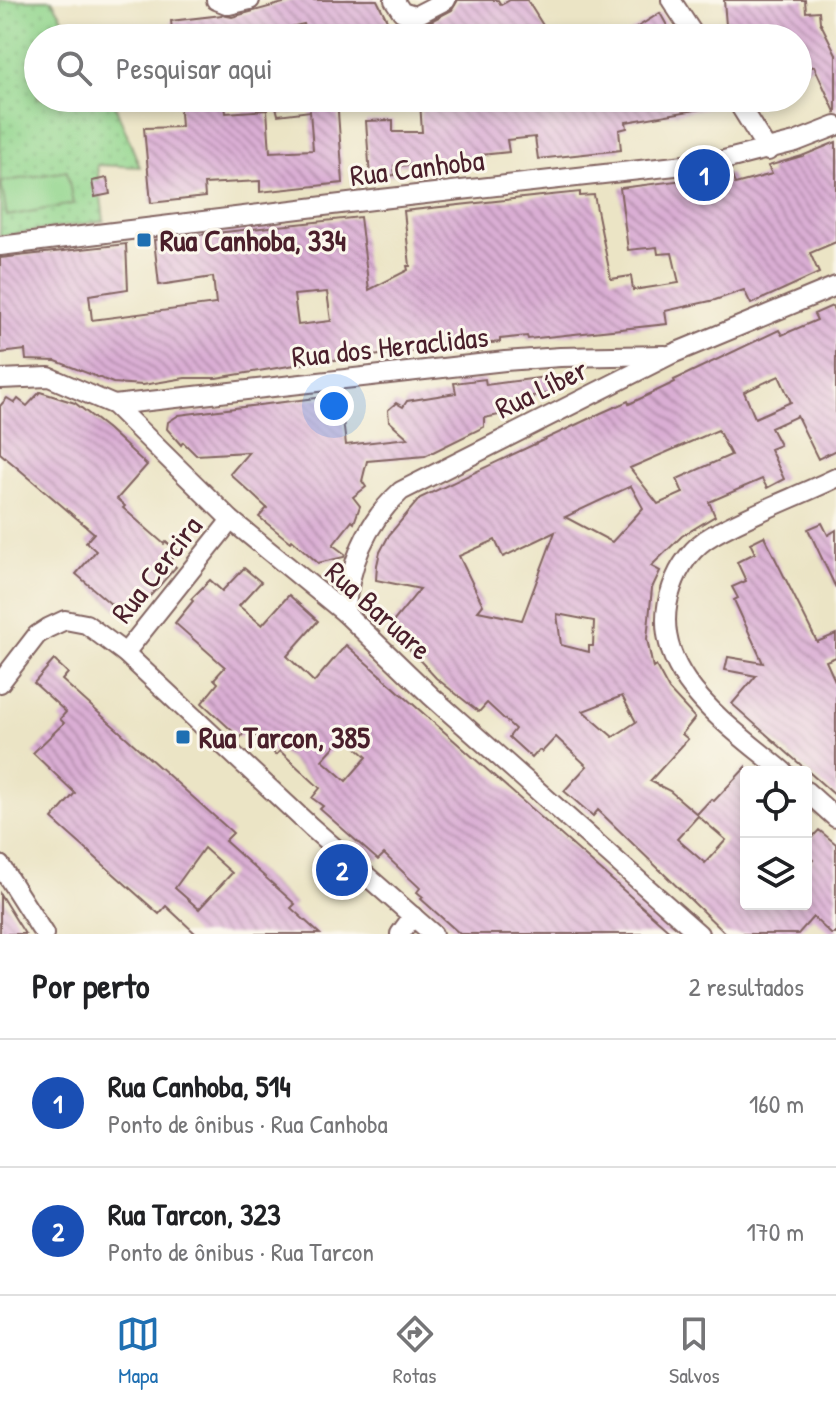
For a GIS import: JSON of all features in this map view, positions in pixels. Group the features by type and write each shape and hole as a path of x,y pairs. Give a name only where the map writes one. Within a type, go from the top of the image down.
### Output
{"street":[{"path":"216,0 229,5 250,0"},
{"path":"394,0 402,12 415,16 446,0"},
{"path":"671,0 687,24"},
{"path":"744,112 768,151"},
{"name":"Rua Canhoba","path":"0,246 720,161 768,151 836,126"},
{"name":"Rua Líber","path":"345,613 348,579 357,551 375,518 401,491 672,354 836,286"},
{"name":"Rua dos Heraclidas","path":"114,405 505,361 672,354"},
{"name":"Rua Baruare","path":"0,379 49,377 114,405 231,520 345,613 431,696 699,934"},
{"path":"777,766 710,709 682,677 667,641 666,606 677,572 688,556 711,536 836,478"},
{"name":"Rua Cercira","path":"125,653 231,520"},
{"path":"0,683 37,635 65,620 86,624 125,653 311,827 433,934"},
{"path":"812,796 836,818"},
{"path":"0,865 44,934"},
{"path":"400,934 413,916"}],"green space":[{"path":"0,0 52,0 67,24 24,24 24,112 118,112 140,167 97,165 104,221 0,236"},
{"path":"67,171 73,204 7,216 1,182"}],"building":[{"path":"294,0 377,0 389,24 171,24 171,21 222,15 232,17"},
{"path":"458,0 498,0 501,5 510,0 527,0 542,24 429,22 452,10"},
{"path":"724,0 805,0 806,12 819,11 820,22 836,54 836,114 812,67 812,24 726,24"},
{"path":"660,13 666,24 642,24"},
{"path":"180,112 267,112 270,152 313,150 310,112 338,112 343,183 260,192 260,181 204,184 205,197 151,203 144,128 181,127"},
{"path":"421,112 684,112 626,122 627,128 619,130 621,150 538,159 535,137 507,140 509,152 481,155 482,167 425,173 425,164 394,166 395,175 370,177 366,121 393,120 393,132 422,132"},
{"path":"836,142 836,242 810,253 819,273 751,304 744,290 665,311 667,324 528,339 527,336 500,339 500,342 143,385 113,383 56,361 26,360 25,350 0,353 0,258 126,244 128,289 89,295 92,320 216,304 213,277 159,285 154,240 360,217 369,290 408,270 407,266 410,266 404,211 580,192 580,196 594,195 611,279 631,276 633,290 679,283 672,253 658,254 657,247 628,250 620,188 731,174 735,184 772,174 768,166","holes":["327,292 331,321 298,325 294,295"]},
{"path":"107,178 110,194 95,197 92,181"},
{"path":"832,306 836,314 836,450 818,459 797,416 771,428 780,445 770,449 784,479 767,488 762,479 709,502 715,516 682,536 651,566 660,571 652,588 647,639 653,668 656,666 669,690 695,718 682,734 688,739 650,781 670,791 697,814 740,773 740,910 812,910 812,838 819,830 836,844 836,934 831,934 813,917 798,934 726,934 598,810 593,816 564,791 587,766 556,737 532,758 509,737 515,729 487,703 479,712 436,678 389,627 420,589 376,580 377,565 389,535 420,498 601,413 628,401 629,404 779,330 782,335 817,320 814,314","holes":["779,376 791,402 755,418 744,392","718,430 731,455 677,479 683,493 658,504 630,468","631,486 643,508 612,542 565,517","555,532 522,620 478,611 483,605 459,556 495,540 503,557","557,614 594,621 593,646 589,646 589,652 561,645","622,696 636,722 613,737 583,711","698,816 726,840 705,863 677,839"]},
{"path":"553,376 556,392 532,396 533,400 522,403 522,406 503,409 504,414 484,418 484,427 425,456 367,461 362,481 366,487 353,497 360,506 354,523 352,521 333,545 345,554 344,557 318,563 259,517 267,508 230,474 249,452 196,455 183,442 181,445 167,429 168,422 179,415 340,395 346,445 408,438 389,421 388,410 396,403 403,407 407,401 456,393 454,383 485,379 486,385"},
{"path":"40,392 75,403 147,465 117,499 164,544 166,542 178,551 169,562 176,567 127,618 76,574 96,551 86,542 94,533 0,453 0,406 7,398 15,403 18,399 27,406"},
{"path":"822,523 828,535 836,530 836,588 808,529"},
{"path":"764,536 817,642 836,634 836,657 826,661 836,683 836,796 812,775 812,766 802,766 732,704 756,676 725,670 728,657 763,663 734,600 738,598 732,587 746,581 737,562 755,553 750,543"},
{"path":"244,568 261,582 239,606 262,625 289,595 318,621 287,656 314,682 346,645 673,934 460,934 421,899 423,897 417,892 420,888 384,854 378,860 320,809 323,806 312,798 320,788 280,751 276,755 248,728 240,738 202,703 218,683 214,679 225,667 175,623 193,601 191,599 210,580 222,591","holes":["344,736 367,757 346,781 322,760"]},
{"path":"54,660 68,673 62,680 233,833 225,841 295,904 291,908 320,934 196,934 166,906 159,914 52,819 75,793 33,753 64,723 60,719 66,712 34,683","holes":["204,848 232,873 199,909 175,888"]},
{"path":"0,894 18,923 25,934 0,934"}],"place":[{"name":"Rua Canhoba, 514","path":"704,175"},
{"name":"Rua Canhoba, 334","path":"144,240"},
{"name":"Rua Tarcon, 385","path":"183,737"},
{"name":"Rua Tarcon, 323","path":"342,870"}]}
